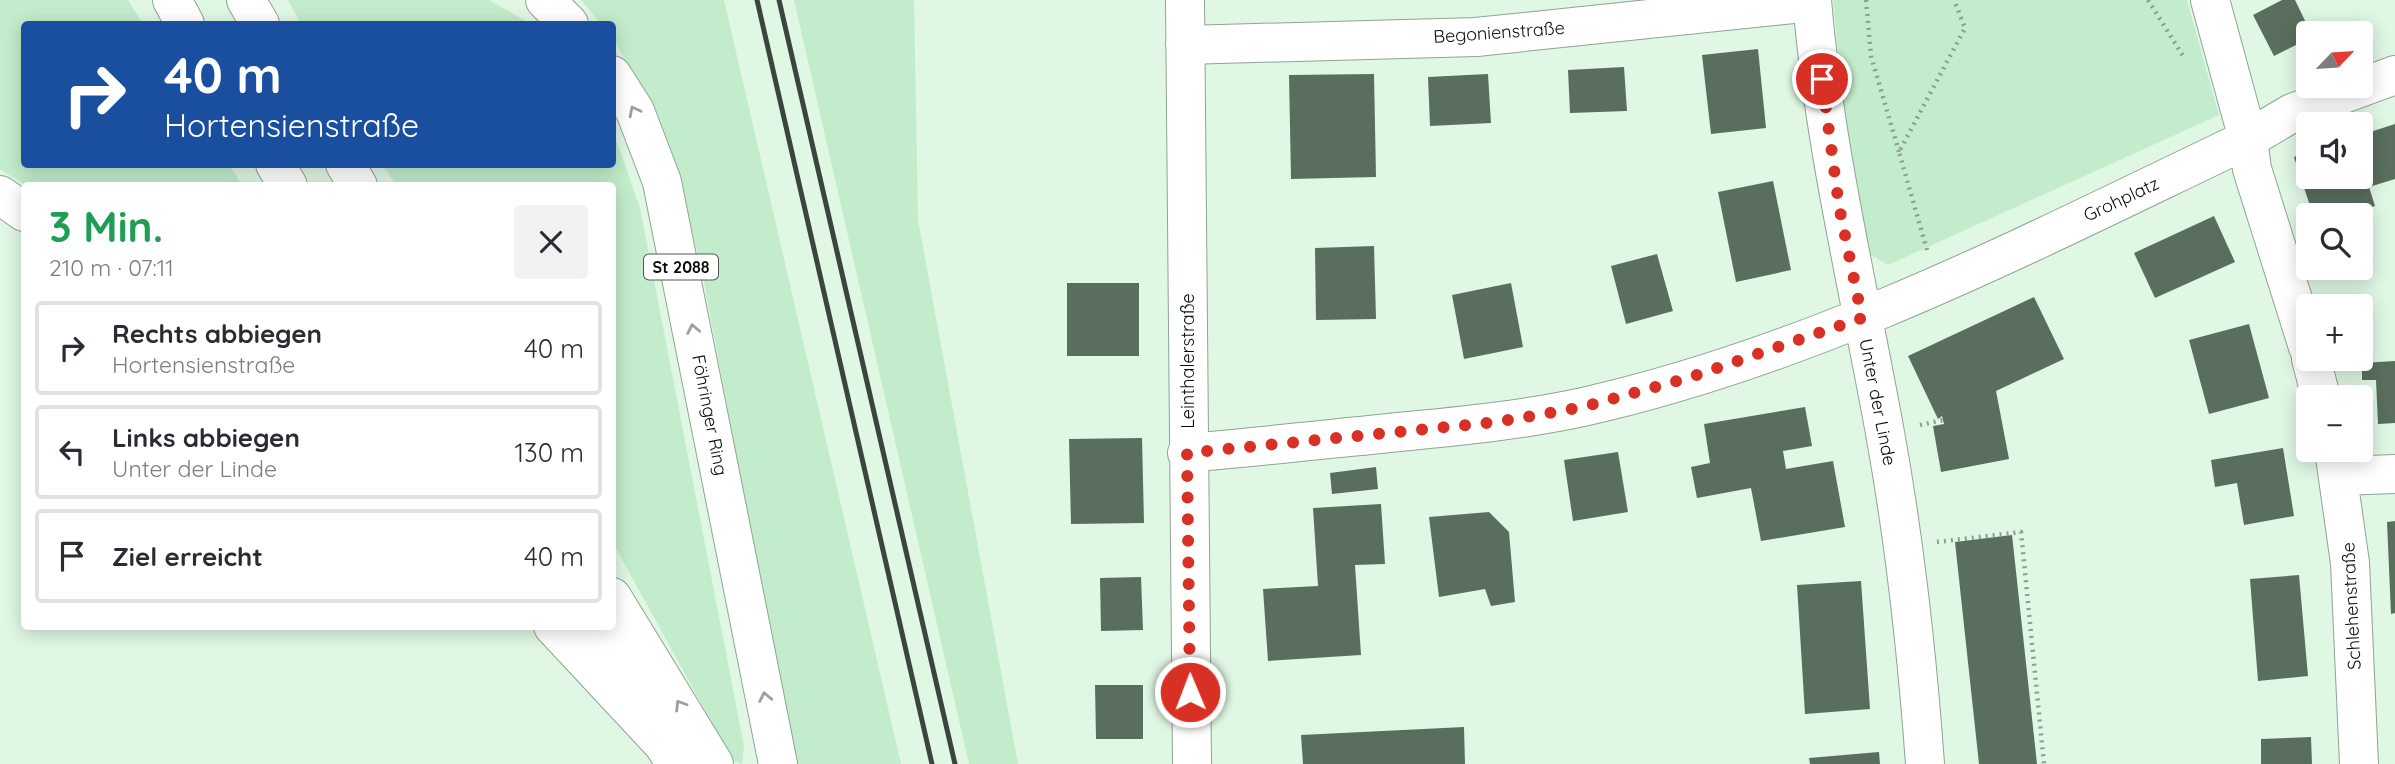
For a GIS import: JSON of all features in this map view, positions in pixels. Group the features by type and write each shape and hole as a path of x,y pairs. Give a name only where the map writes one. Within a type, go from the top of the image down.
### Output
{"main road":[{"path":"172,0 183,21"},
{"path":"246,0 258,21"},
{"path":"545,0 566,21"},
{"name":"Leinthalerstraße","path":"1185,0 1187,453 1192,764"},
{"path":"2210,0 2248,139 2252,169 2296,309"},
{"name":"Begonienstraße","path":"1185,45 1476,37 1812,1"},
{"name":"Unter der Linde","path":"1812,1 1839,206 1904,546 1917,654 1925,764"},
{"name":"Grohplatz","path":"1187,453 1497,422 1583,407 1688,378 1862,318 1937,287 2248,139 2292,113 2395,75"},
{"name":"Föhringer Ring","path":"616,81 635,111 662,182 778,764"},
{"path":"0,195 21,210"},
{"path":"2337,463 2395,474"},
{"name":"Schlehenstraße","path":"2337,463 2350,563 2359,764"},
{"path":"616,604 714,764"},
{"path":"557,630 669,754"},
{"path":"590,630 669,754"}],"path":[{"path":"1866,0 1871,56 1937,287"},
{"path":"1899,152 1965,29 1954,0"},
{"path":"1933,543 2021,532 2044,764"}],"green space":[{"path":"0,0 128,0 141,21 21,21 21,168 231,168 240,182 21,182 0,169"},
{"path":"288,0 489,0 526,21 299,21"},
{"path":"581,0 724,0 901,764 794,764 700,261 674,167 652,106 616,43 616,21 598,21"},
{"path":"794,0 914,0 918,220 1018,764 969,764"},
{"path":"1833,0 2187,0 2219,115 1888,265 1869,254 1843,104"},
{"path":"616,140 640,208 744,746 742,764 733,761 616,548 616,182 394,182 385,168 616,168"}],"building":[{"path":"2282,0 2295,0 2305,21 2296,21 2296,45 2274,56 2253,15"},
{"path":"1758,49 1766,128 1711,134 1702,55"},
{"path":"1624,67 1627,111 1570,113 1568,70"},
{"path":"1374,74 1376,177 1291,179 1289,75"},
{"path":"1488,74 1491,123 1430,126 1428,77"},
{"path":"2395,124 2395,179 2373,186 2373,131"},
{"path":"1773,181 1791,270 1736,282 1718,192"},
{"path":"2304,189 2370,189 2375,206 2373,203 2309,203"},
{"path":"2214,216 2235,262 2155,298 2134,253"},
{"path":"1374,246 1376,319 1316,320 1315,248"},
{"path":"1657,254 1673,311 1626,324 1611,266"},
{"path":"1067,283 1139,283 1139,356 1067,356"},
{"path":"1511,283 1523,347 1464,359 1452,295"},
{"path":"2034,297 2064,359 1996,391 2009,459 1941,472 1933,426 1944,424 1942,416 1938,419 1908,356"},
{"path":"2249,324 2269,398 2209,414 2189,340"},
{"path":"2395,361 2395,423 2378,424 2376,380 2362,380 2362,371 2373,371 2373,362"},
{"path":"1805,407 1812,446 1783,451 1786,469 1833,461 1845,527 1761,541 1751,488 1697,498 1691,467 1710,463 1704,424"},
{"path":"1142,438 1144,523 1071,524 1069,439"},
{"path":"2283,448 2294,516 2244,525 2237,483 2215,487 2211,460"},
{"path":"1618,452 1628,512 1573,521 1564,460"},
{"path":"1376,467 1378,489 1332,494 1330,473"},
{"path":"1381,504 1385,564 1355,565 1361,655 1268,661 1263,589 1318,586 1313,508"},
{"path":"1489,512 1509,532 1515,602 1491,606 1485,589 1439,597 1429,517"},
{"path":"2395,521 2395,613 2391,614 2387,522"},
{"path":"2012,535 2037,764 1979,764 1955,542"},
{"path":"2299,575 2308,676 2258,681 2250,579"},
{"path":"1141,577 1143,630 1101,631 1100,578"},
{"path":"1861,581 1870,709 1805,714 1797,585"},
{"path":"1095,685 1143,685 1143,739 1096,739"},
{"path":"1464,727 1465,764 1303,764 1301,735"},
{"path":"2311,737 2312,764 2261,764 2261,739"},
{"path":"1879,752 1880,764 1810,764 1809,758"}],"railway":[{"path":"757,0 932,764"},
{"path":"779,0 955,764"}],"route":[{"path":"1190,692 1187,453 1497,422 1583,407 1776,350 1862,318 1839,206 1822,79"}]}
